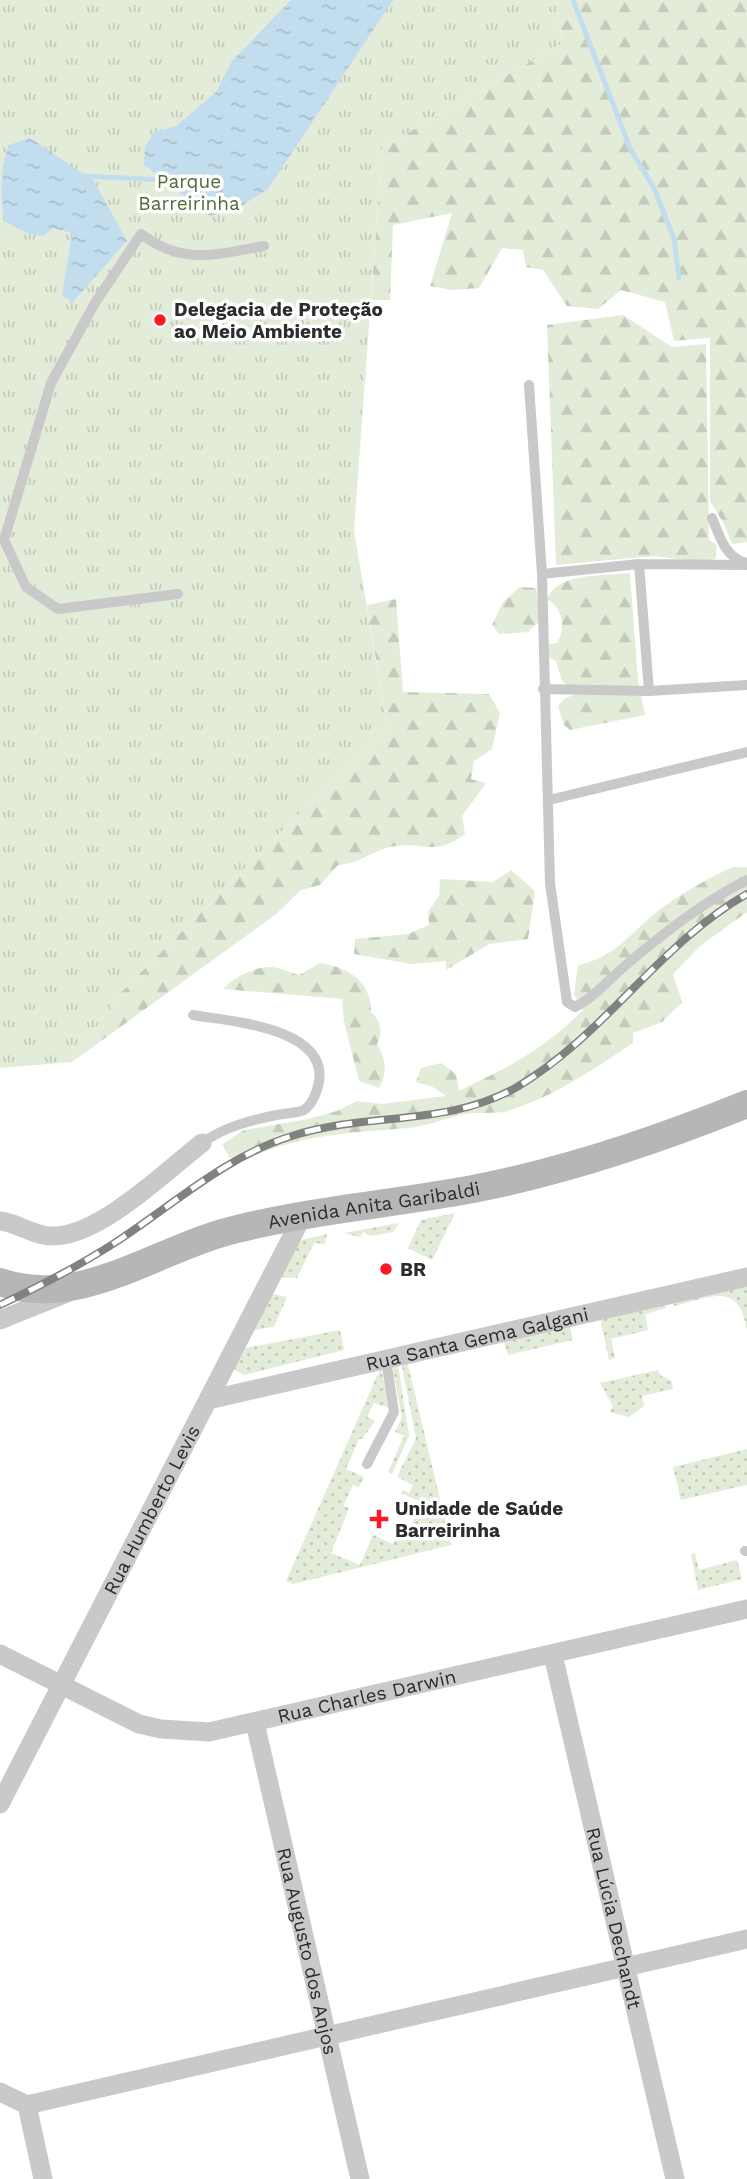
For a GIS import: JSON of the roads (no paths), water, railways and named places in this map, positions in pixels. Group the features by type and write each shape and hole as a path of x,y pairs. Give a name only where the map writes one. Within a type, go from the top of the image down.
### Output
{"main road":[{"name":"Avenida Anita Garibaldi","path":"0,1282 32,1290 82,1287 203,1238 303,1215 473,1189 531,1176 745,1113"}],"street":[{"path":"0,1221 50,1236 77,1232 111,1213 202,1143"},
{"name":"Rua Humberto Levis","path":"0,1804 303,1215"},
{"name":"Rua Santa Gema Galgani","path":"208,1400 747,1277"},
{"path":"0,1320 82,1287"},
{"name":"Rua Charles Darwin","path":"0,1654 117,1714 161,1729 209,1731 255,1723 747,1609"},
{"name":"Rua Lúcia Dechandt","path":"553,1655 675,2179"},
{"name":"Rua Augusto dos Anjos","path":"255,1723 360,2179"},
{"path":"0,2092 26,2105 747,1939"},
{"path":"26,2105 43,2179"}],"lane":[{"path":"178,594 58,608 26,587 4,540 51,383 95,303 141,234 157,246 203,257 264,246"},
{"path":"529,385 542,574 550,883 567,1002 575,1006 588,1000 609,978 705,901 747,880"},
{"path":"712,518 725,548 736,560 747,564"},
{"path":"542,574 639,564 747,564"},
{"path":"639,564 649,691"},
{"path":"543,689 649,691 747,685"},
{"path":"549,800 747,752"},
{"path":"193,1016 265,1026 296,1040 313,1056 320,1075 316,1094 304,1110 218,1131 202,1143"},
{"path":"367,1464 394,1412 386,1360"}],"water":[{"path":"291,0 393,0 268,189 238,208 210,216 144,165 145,147 154,132 176,126 216,92 232,61"},
{"path":"30,138 94,181 127,241 72,303 62,295 72,233 53,228 43,236 29,234 4,221 2,182 6,154 9,145"}],"waterway":[{"path":"573,0 630,148 655,190 674,239 679,278"},
{"path":"84,176 162,180 168,177"}],"railway":[{"path":"0,1305 88,1259 222,1169 268,1145 320,1129 463,1108 491,1100 517,1087 578,1042 686,938 747,894"}],"place":[{"name":"Delegacia de Proteção ao Meio Ambiente","path":"160,320"},
{"name":"BR","path":"386,1269"},
{"name":"Unidade de Saúde Barreirinha","path":"379,1519"}],"park label":[{"name":"Parque Barreirinha","path":"189,192"}]}
